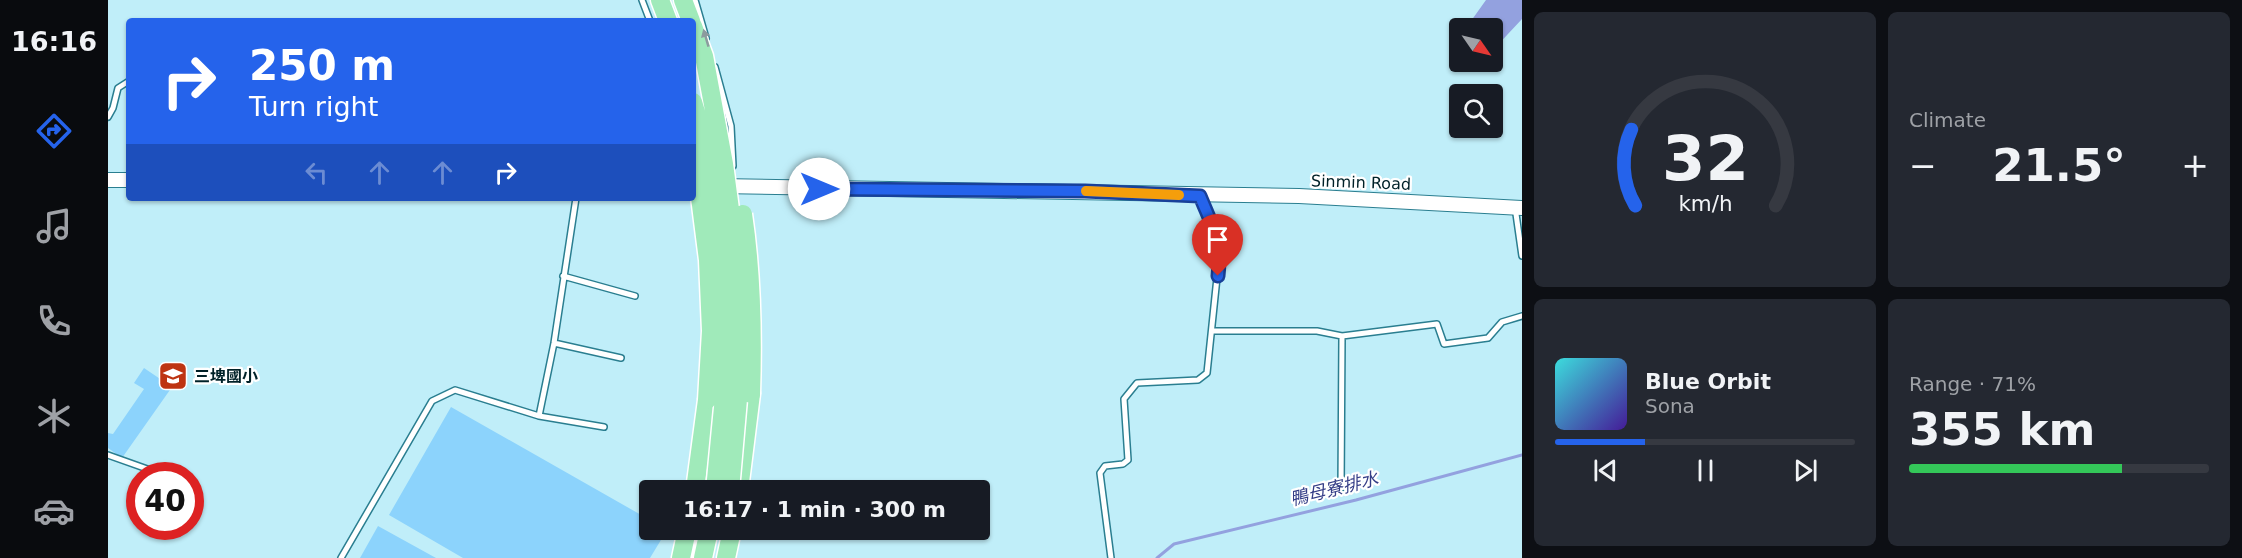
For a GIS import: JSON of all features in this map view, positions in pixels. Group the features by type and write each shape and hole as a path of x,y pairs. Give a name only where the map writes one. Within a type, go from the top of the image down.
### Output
{"highway":[{"path":"660,0 667,18"},
{"path":"683,0 690,18"},
{"path":"696,34 735,154 751,266 751,394 740,480"},
{"path":"704,56 724,164 738,270 738,399 731,480"},
{"path":"696,112 710,159 723,269 724,397 708,480"},
{"path":"696,166 708,260 711,331 711,401 706,480"},
{"path":"681,558 685,540"},
{"path":"703,558 707,540"},
{"path":"720,556 721,540"},
{"path":"720,556 727,540"}],"street":[{"path":"108,180 126,180"},
{"name":"Sinmin Road","path":"699,186 1085,191 1200,196 1401,199 1519,207"}],"lane":[{"path":"642,0 649,18"},
{"path":"694,0 731,126 743,290 744,385 731,480"},
{"path":"108,117 118,88 126,83"},
{"path":"696,170 716,261 711,401"},
{"path":"1111,558 1100,473 1105,466 1123,464 1128,460 1124,399 1129,389 1145,380 1203,378 1209,367 1220,249 1200,196"},
{"path":"539,416 554,343 576,201"},
{"path":"1519,207 1522,256"},
{"path":"563,276 635,296"},
{"path":"1212,331 1317,331 1342,336 1437,324 1444,344 1488,338 1502,322 1522,316"},
{"path":"1341,488 1342,336"},
{"path":"554,343 621,358"},
{"path":"341,558 432,401 455,390 539,416 604,428"},
{"path":"707,480 713,433"},
{"path":"108,455 128,462"},
{"path":"693,558 697,540"}],"water":[{"path":"1486,0 1522,0 1522,19 1503,39 1503,18 1473,18"}],"building":[{"path":"144,368 172,387 122,458 108,448 108,433 113,434 144,389 134,383"},
{"path":"451,407 639,514 639,540 661,540 650,558 463,558 389,515"},
{"path":"378,526 436,558 360,558"}],"waterway":[{"name":"鴨母寮排水","path":"1157,558 1174,544 1356,500 1522,455"}],"slow traffic":[{"path":"1086,191 1179,195"}],"place":[{"name":"三埤國小","path":"173,376"}],"route":[{"path":"819,189 1085,191 1200,196 1218,239 1220,249 1218,276"}]}
